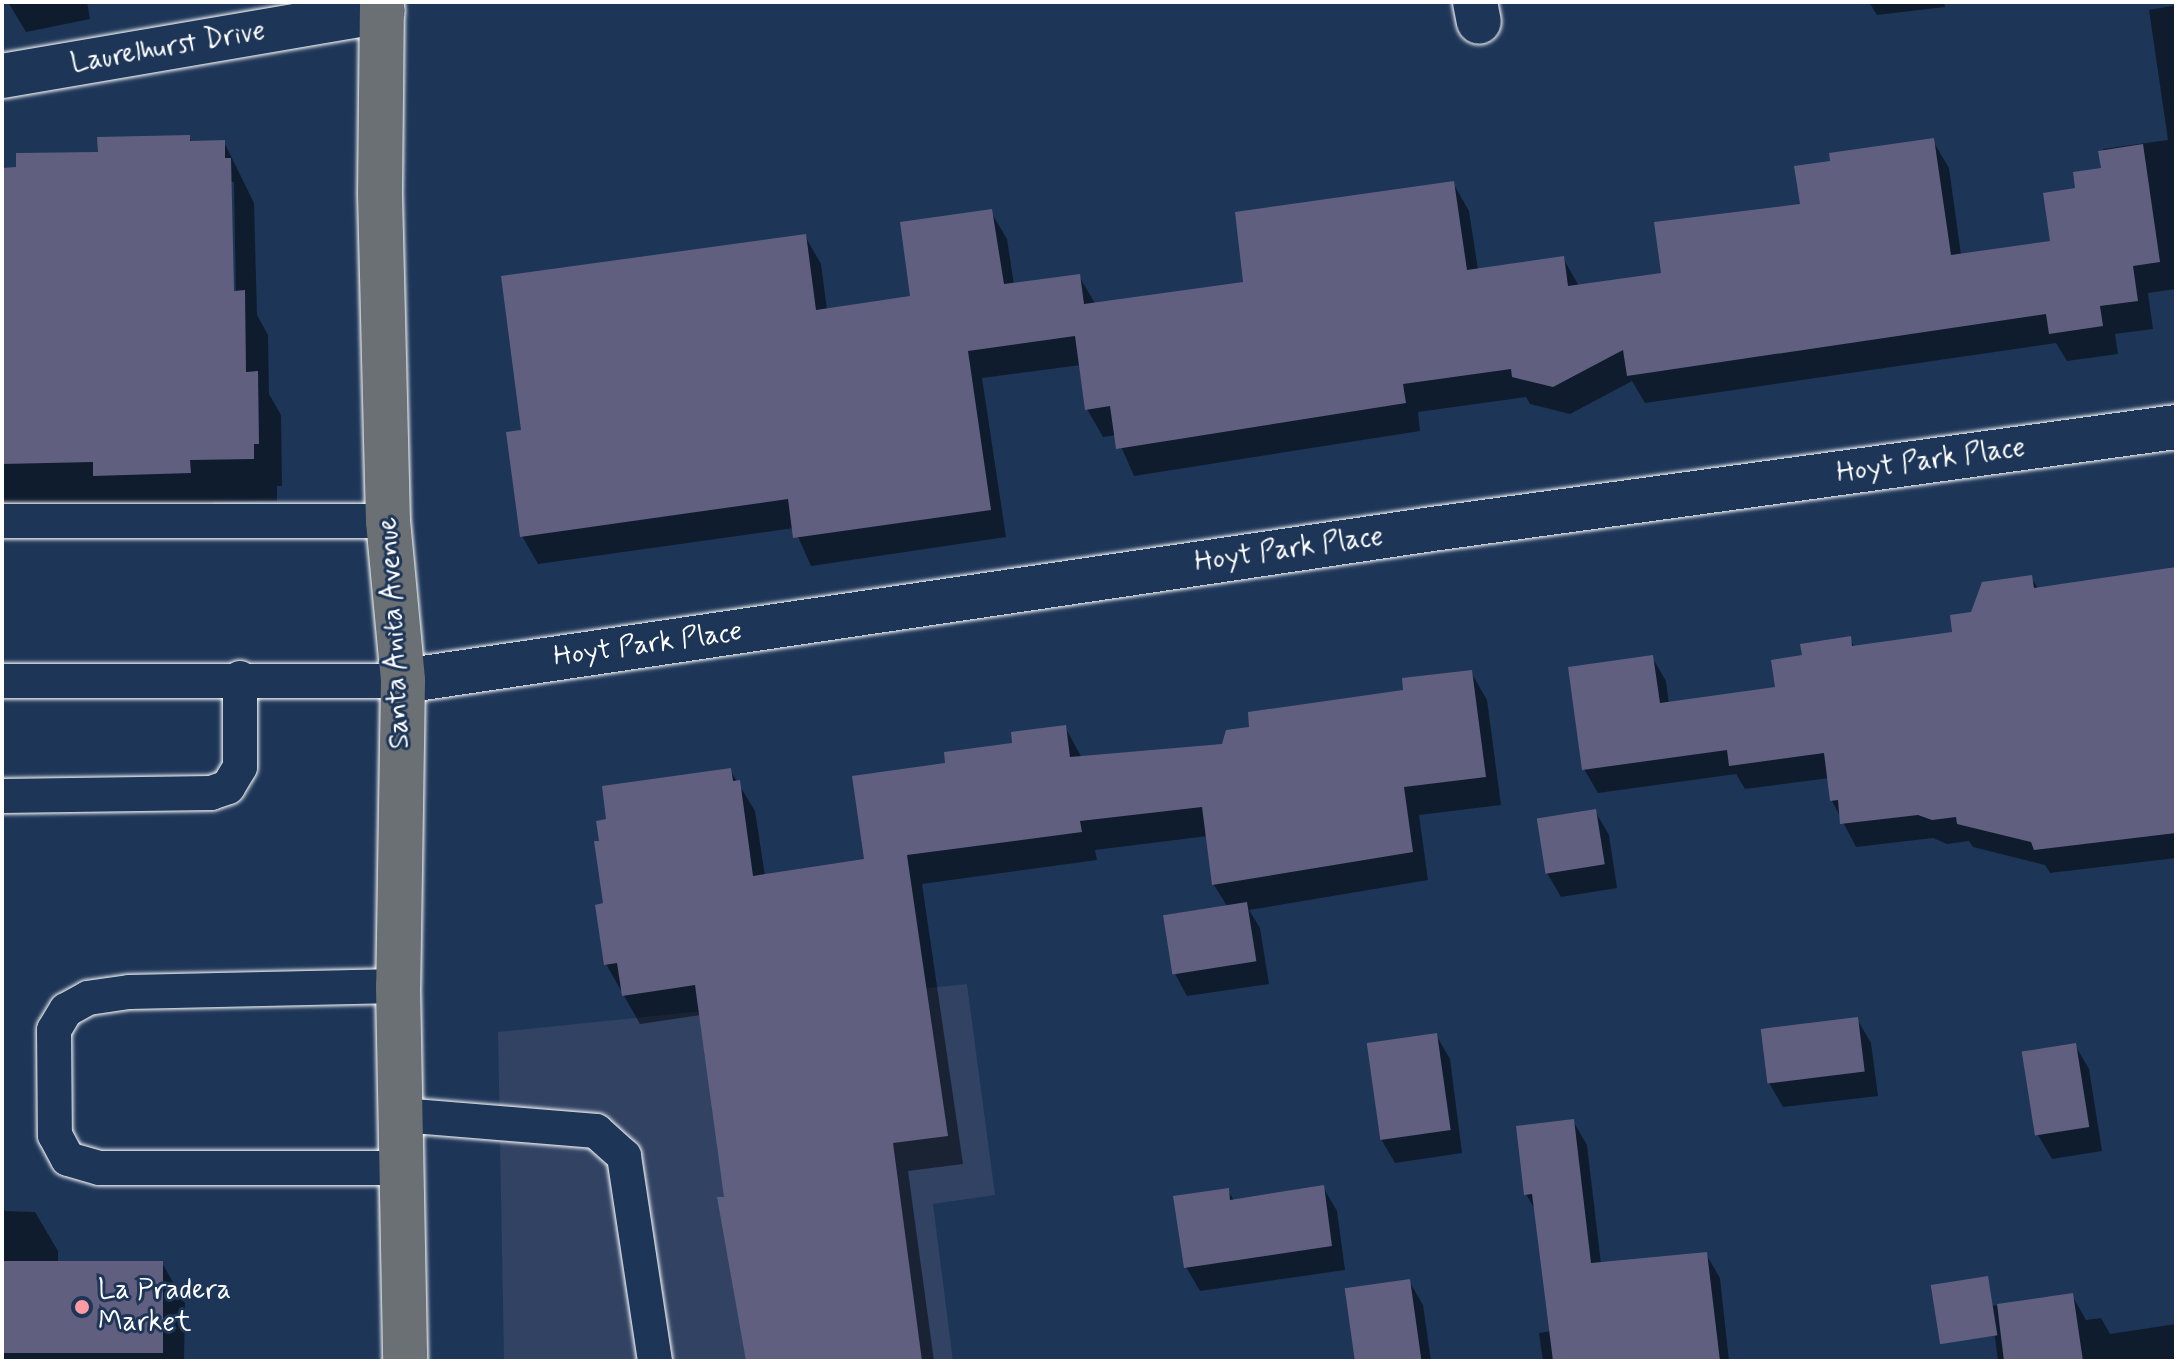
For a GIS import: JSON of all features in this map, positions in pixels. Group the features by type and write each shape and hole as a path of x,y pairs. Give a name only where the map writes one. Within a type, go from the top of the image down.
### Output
{"main road":[{"name":"Santa Anita Avenue","path":"382,7 380,194 388,521 403,681 398,986 405,1361"}],"street":[{"name":"Laurelhurst Drive","path":"2,76 382,7"},
{"name":"Hoyt Park Place","path":"403,681 1410,532 2176,427"}],"lane":[{"path":"2,521 388,521"},
{"path":"2,681 240,678 403,681"},
{"path":"2,796 211,793 228,787 240,767 240,678"},
{"path":"398,986 129,992 88,998 66,1010 54,1030 55,1135 68,1159 100,1168 402,1168"},
{"path":"401,1115 596,1131 624,1156 655,1361"}],"shaded area":[{"path":"967,984 995,1195 933,1204 953,1361 504,1361 498,1032"}],"building":[{"path":"190,135 190,141 225,140 225,158 231,158 234,291 245,290 246,372 258,371 259,444 254,444 254,459 190,460 191,473 93,476 93,462 2,464 2,168 16,167 16,153 98,152 97,137"},
{"path":"1934,138 1951,255 2050,241 2043,193 2075,188 2073,172 2101,168 2098,151 2143,144 2160,262 2133,266 2138,301 2100,306 2103,326 2049,334 2046,314 1627,376 1623,350 1553,387 1512,377 1511,369 1403,384 1406,403 1116,449 1110,406 1085,410 1075,336 968,351 991,510 793,538 788,499 520,537 506,432 521,430 501,276 806,234 816,310 910,296 900,222 992,209 1004,284 1080,274 1084,304 1243,282 1235,212 1454,181 1467,270 1564,256 1568,286 1661,273 1654,222 1800,204 1794,166 1830,161 1829,153"},
{"path":"2176,567 2176,833 2034,850 2031,842 1957,824 1956,817 1932,820 1918,815 1840,824 1838,800 1830,801 1824,753 1729,766 1727,750 1582,770 1568,667 1653,655 1660,703 1775,687 1771,660 1802,655 1800,644 1851,636 1852,646 1952,632 1950,615 1971,612 1982,582 2032,575 2034,588"},
{"path":"1472,670 1486,777 1404,787 1413,852 1212,885 1202,807 1080,821 1082,832 907,855 948,1136 893,1143 922,1361 746,1361 717,1197 724,1197 695,985 622,996 617,963 604,965 595,905 603,903 594,841 599,841 596,821 606,819 602,786 731,768 733,781 740,780 753,876 864,859 852,776 945,763 944,752 1012,743 1011,732 1066,725 1070,757 1222,744 1226,730 1249,727 1248,712 1403,690 1402,678"},
{"path":"1596,809 1605,864 1545,874 1537,818"},
{"path":"1247,902 1256,961 1172,975 1163,915"},
{"path":"1858,1017 1865,1072 1767,1084 1761,1029"},
{"path":"1437,1033 1451,1130 1380,1140 1367,1043"},
{"path":"2076,1043 2089,1127 2035,1136 2022,1052"},
{"path":"1574,1119 1591,1263 1707,1252 1720,1361 1553,1361 1532,1194 1524,1195 1516,1126"},
{"path":"1324,1185 1332,1246 1184,1268 1173,1196 1229,1188 1230,1200"},
{"name":"La Pradera Market","path":"2,1261 163,1261 163,1353 2,1353"},
{"path":"1988,1276 1997,1335 1940,1344 1931,1285"},
{"path":"1410,1279 1422,1361 1355,1361 1345,1288"},
{"path":"2073,1293 2083,1361 2004,1361 1997,1304"}],"place":[{"name":"La Pradera Market","path":"82,1307"}]}
